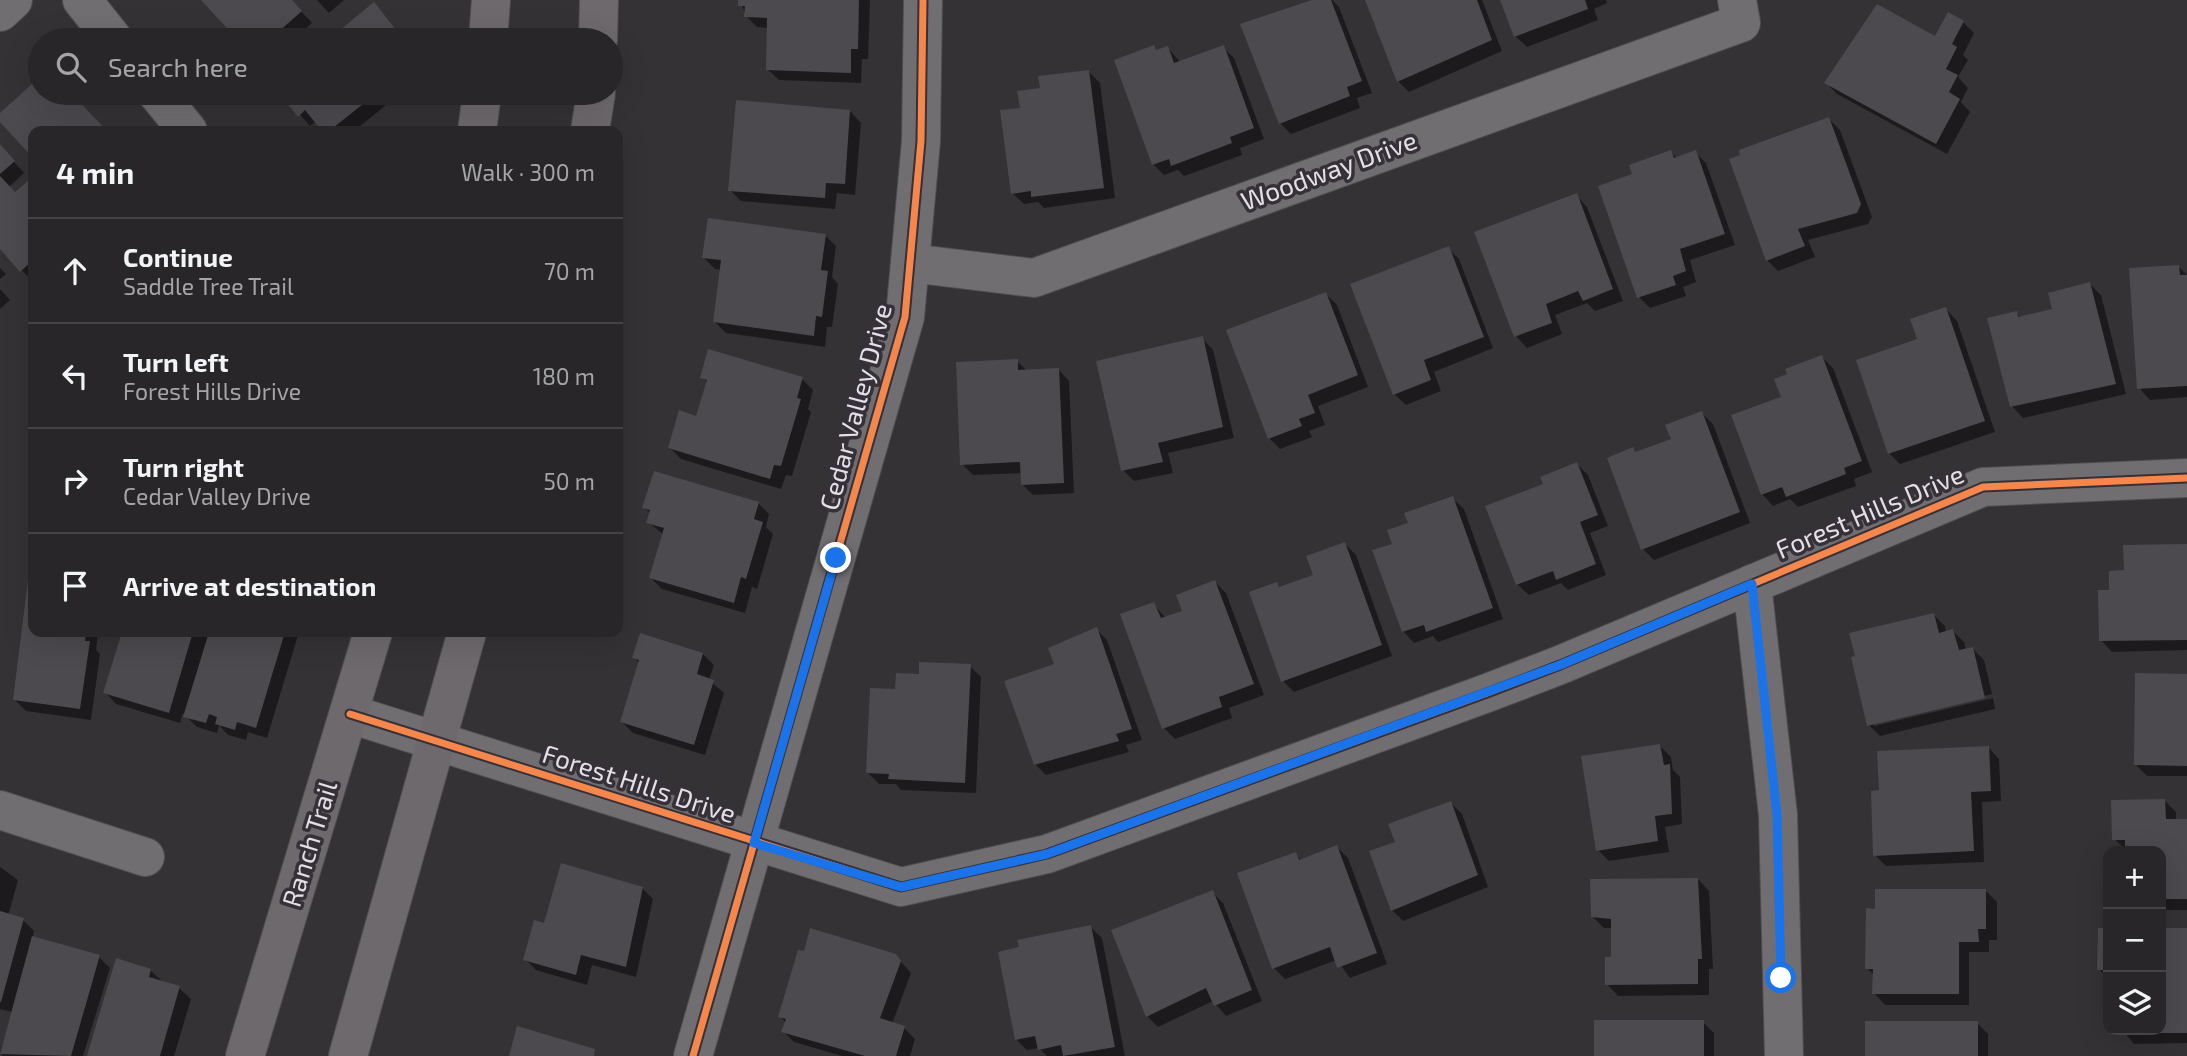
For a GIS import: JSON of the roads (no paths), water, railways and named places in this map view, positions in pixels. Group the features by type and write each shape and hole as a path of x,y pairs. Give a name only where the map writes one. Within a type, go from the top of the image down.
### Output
{"main road":[{"path":"489,28 491,0"},
{"path":"599,28 600,0"},
{"path":"478,126 480,105"},
{"path":"591,126 594,105"},
{"name":"Ranch Trail","path":"245,1056 372,637"},
{"path":"348,1056 466,637"}],"street":[{"path":"0,12 13,0"},
{"path":"82,0 104,28"},
{"name":"Cedar Valley Drive","path":"693,1056 905,317 921,141 923,0"},
{"name":"Woodway Drive","path":"910,263 1034,278 1739,11"},
{"path":"167,105 184,126"},
{"name":"Forest Hills Drive","path":"349,714 901,887 1047,854 1560,665 1983,487 2187,478"},
{"path":"1752,584 1777,815 1784,1056"},
{"path":"0,810 145,857"}]}
